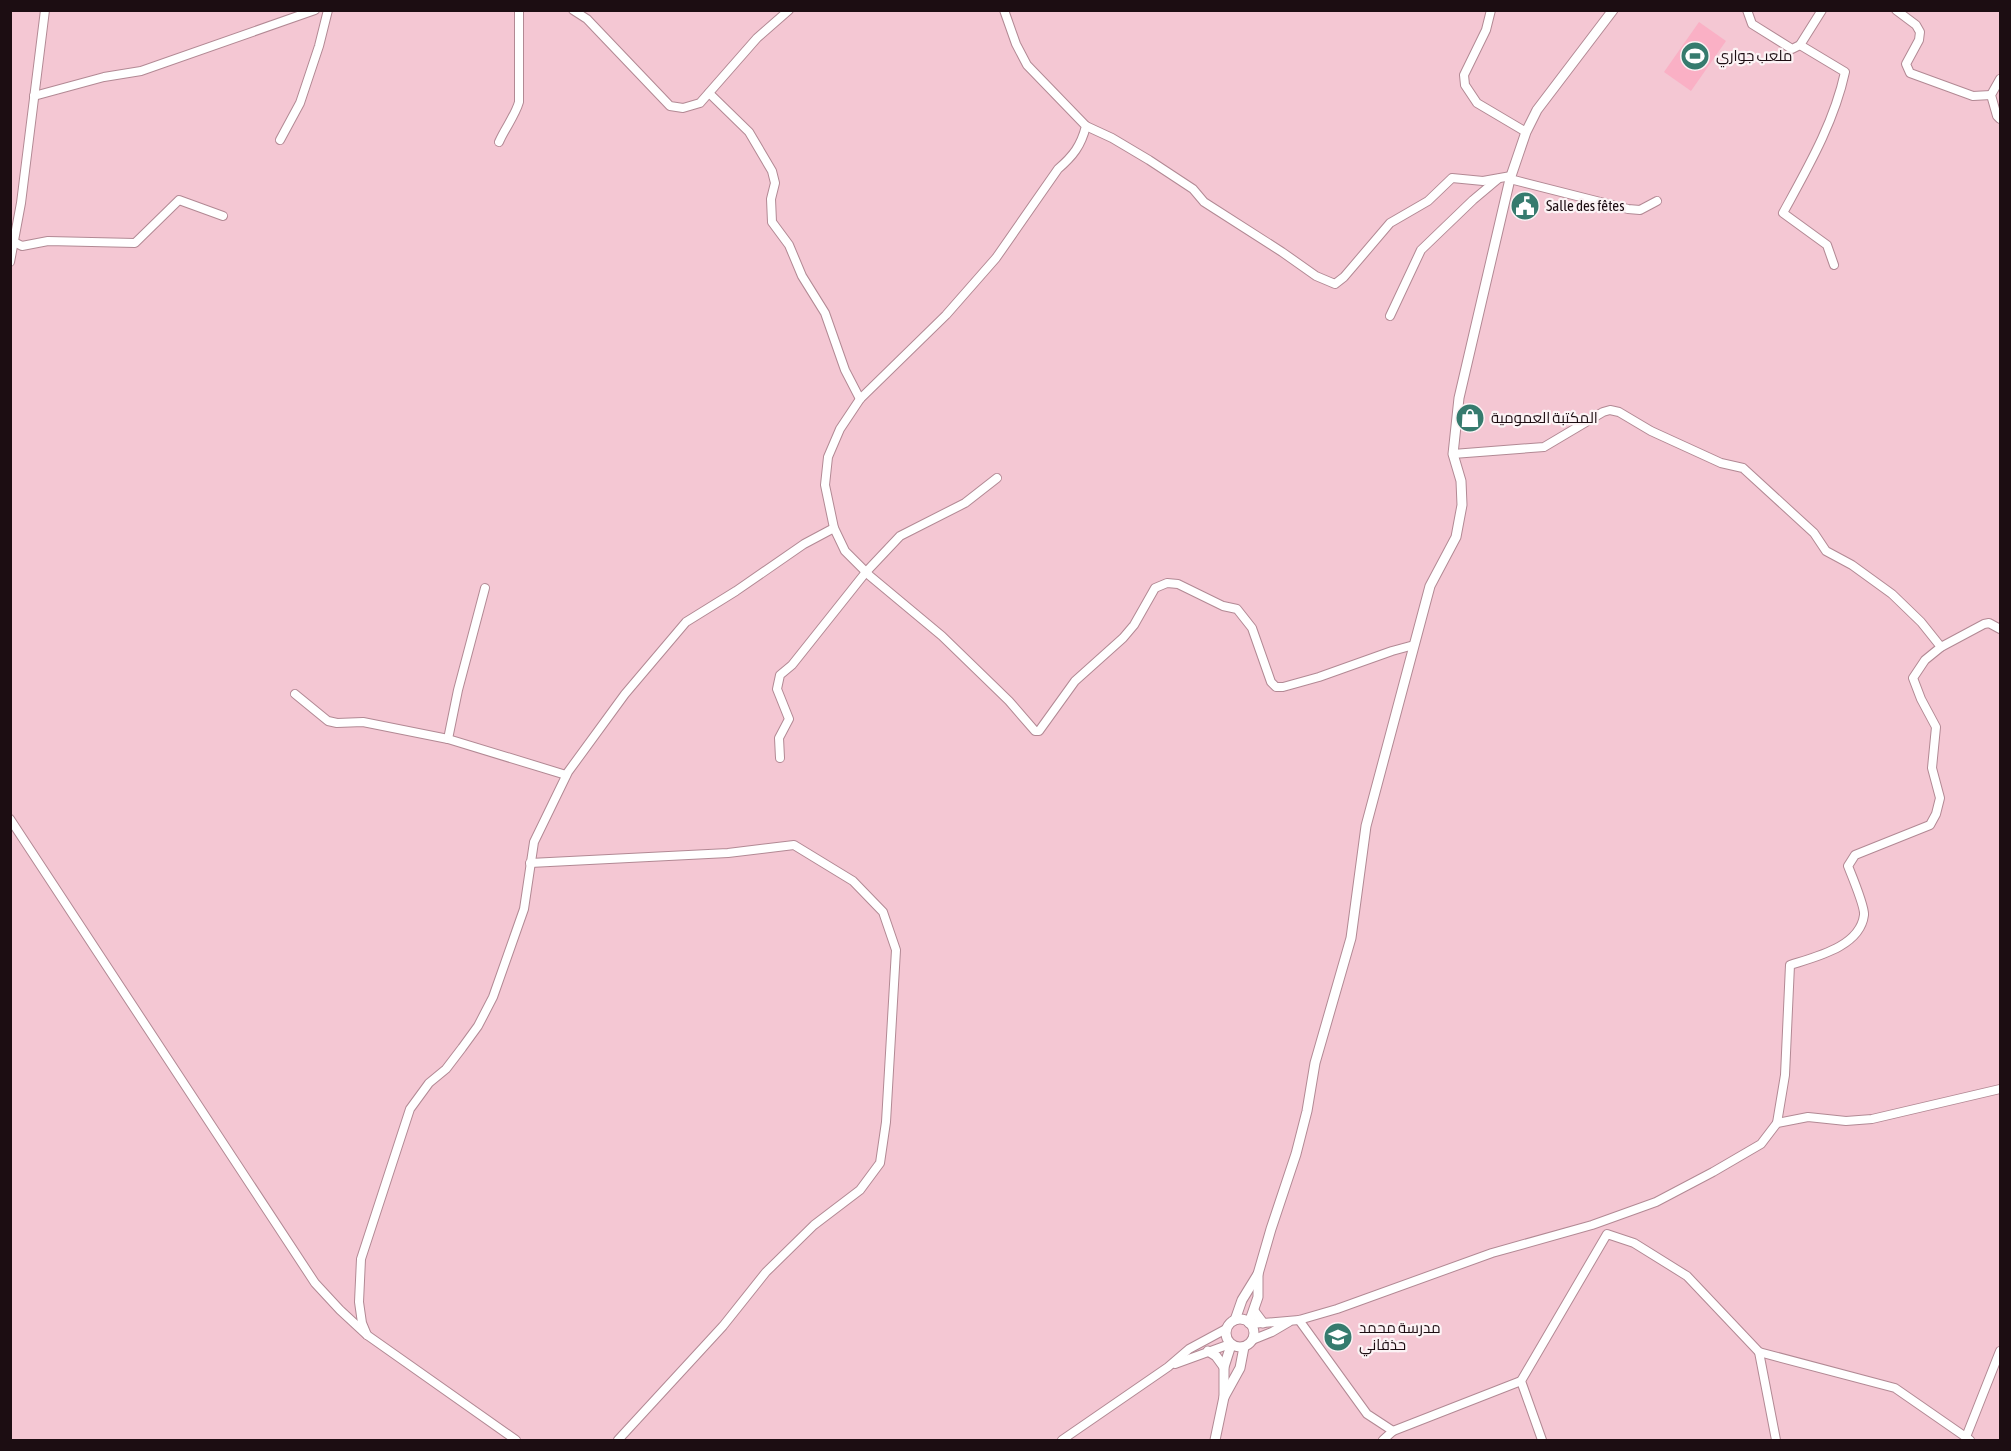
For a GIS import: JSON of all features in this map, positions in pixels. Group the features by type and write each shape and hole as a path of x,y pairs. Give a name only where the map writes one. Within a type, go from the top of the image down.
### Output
{"street":[{"path":"10,262 21,203 45,10"},
{"path":"34,96 104,77 141,71 315,10"},
{"path":"280,140 300,103 328,10"},
{"path":"499,142 516,113 519,102 519,10"},
{"path":"573,10 587,19 670,106 683,108 700,103 757,38 789,10"},
{"path":"1004,10 1016,44 1027,65 1086,126 1149,160 1193,189 1204,202 1316,276 1335,284 1344,277 1389,224 1428,201 1452,178 1483,181 1510,178 1628,209 1640,210 1657,201"},
{"path":"1491,10 1486,30 1464,75 1465,85 1478,103 1526,132"},
{"path":"1235,1320 1242,1300 1258,1274 1296,1154 1307,1111 1315,1063 1351,938 1366,826 1430,586 1447,557 1458,528 1462,490 1453,454 1459,398 1510,178 1526,132 1537,110 1613,10"},
{"path":"1747,10 1752,24 1792,50 1800,45 1822,10"},
{"path":"1896,10 1916,25 1920,32 1919,40 1906,64 1910,73 1973,96 1991,95"},
{"path":"1800,45 1845,72 1820,145 1783,213 1827,244 1834,265"},
{"path":"2001,79 1991,95 1997,116 2001,119"},
{"path":"709,93 748,132 772,171 775,183 771,199 772,222 789,245 802,276 825,313 845,370 860,399"},
{"path":"1086,126 1081,144 1070,159 1058,169 996,258 946,315 860,399 840,429 828,457 825,485 834,528 845,551 950,644 1009,701 1035,731 1039,731 1075,681 1123,638 1134,625 1155,588 1167,584 1178,584 1223,606 1237,609 1252,628 1271,682 1276,687 1319,677 1414,645"},
{"path":"1390,316 1421,250 1499,178"},
{"path":"14,242 22,246 48,241 135,243 179,200 223,216"},
{"path":"1453,454 1544,447 1603,412 1610,410 1619,412 1651,431 1721,463 1743,468 1814,533 1826,551 1852,565 1892,594 1921,622 1941,647"},
{"path":"780,758 779,738 789,719 777,689 780,675 792,665 866,572 900,536 965,503 997,478"},
{"path":"367,1335 362,1323 359,1302 361,1260 410,1109 429,1083 446,1069 462,1048 478,1026 493,997 524,909 534,842 566,775 625,694 686,622 804,544 834,528"},
{"path":"448,739 485,588"},
{"path":"1250,1324 1294,1320 1337,1309 1492,1253 1592,1225 1656,1202 1761,1144 1777,1123 1785,1075 1790,965 1833,952 1858,932 1865,914 1848,866 1855,855 1930,825 1936,814 1940,798 1932,768 1936,727 1913,678 1925,660 1941,647 1989,622 2001,628"},
{"path":"295,694 328,721 363,722 448,739 566,775"},
{"path":"10,819 315,1283 367,1335 516,1440"},
{"path":"530,864 728,853 794,845 853,881 883,912 896,950 886,1122 880,1163 860,1190 814,1225 766,1272 723,1326 618,1440"},
{"path":"1777,1123 1808,1117 1846,1121 1872,1119 2001,1089"},
{"path":"1592,1225 1607,1234 1634,1243 1687,1276 1759,1352 1895,1388 1968,1439 2001,1351"},
{"path":"1383,1440 1393,1431 1521,1382 1607,1234"},
{"path":"1250,1324 1258,1297 1258,1274"},
{"path":"340,1310 347,1312 359,1302"},
{"path":"1254,1311 1263,1323"},
{"path":"1062,1440 1168,1367 1201,1341 1226,1329 1231,1322 1244,1320 1250,1324 1254,1333 1252,1340"},
{"path":"1224,1397 1239,1368 1244,1347 1252,1340 1294,1320"},
{"path":"1294,1320 1367,1414 1393,1431"},
{"path":"1226,1329 1226,1338 1231,1345 1244,1347"},
{"path":"1168,1367 1231,1345"},
{"path":"1215,1440 1224,1397 1224,1367 1231,1345"},
{"path":"1208,1352 1216,1356 1224,1367"},
{"path":"1759,1352 1776,1440"},
{"path":"1521,1382 1542,1440"}],"shaded area":[{"name":"ملعب جواري","path":"1699,22 1726,41 1691,91 1664,72"}],"place":[{"name":"ملعب جواري","path":"1695,56"},
{"name":"Salle des fêtes","path":"1525,206"},
{"name":"المكتبة العمومية","path":"1470,418"},
{"name":"مدرسة محمد حذفاني","path":"1338,1337"}]}
